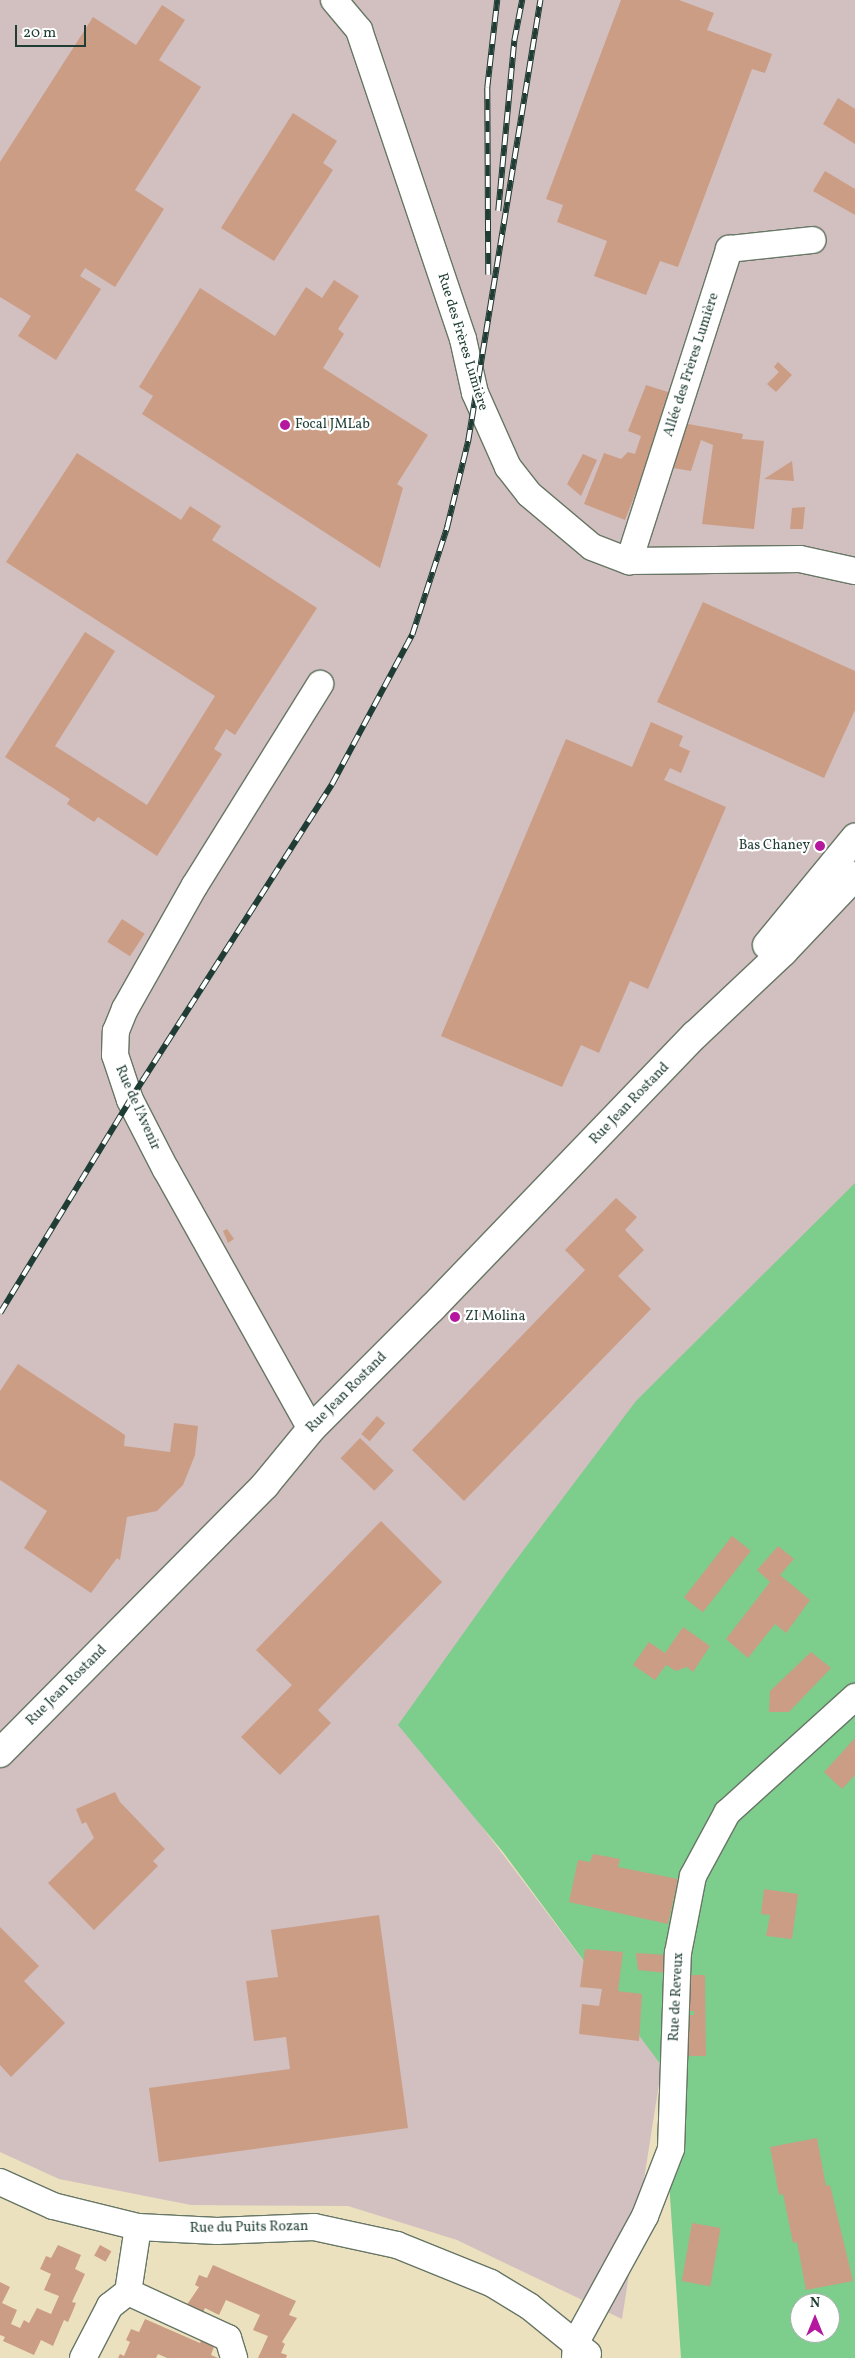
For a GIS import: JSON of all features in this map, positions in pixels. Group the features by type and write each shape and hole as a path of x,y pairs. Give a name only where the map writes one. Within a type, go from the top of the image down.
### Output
{"main road":[{"name":"Rue Jean Rostand","path":"695,1035 855,838"},
{"name":"Rue Jean Rostand","path":"0,1753 264,1484 311,1429 432,1308 695,1035 783,952 855,876"}],"street":[{"name":"Rue des Frères Lumière","path":"334,0 359,30 462,339 475,393 508,467 529,494 555,519 592,547 629,561 800,559 855,571"},
{"name":"Allée des Frères Lumière","path":"629,561 729,249 812,240"},
{"name":"Rue de l'Avenir","path":"311,1429 166,1170 130,1100 114,1055 116,1031 125,1009 195,885 320,684"},
{"name":"Rue de Reveux","path":"581,2353 645,2216 671,2149 678,1953 693,1876 728,1813 855,1697"},
{"name":"Rue du Puits Rozan","path":"0,2182 53,2206 138,2228 217,2231 314,2227 397,2244 491,2283 581,2353"},
{"path":"83,2358 110,2306 128,2292 138,2228"},
{"path":"128,2292 228,2338 234,2358"}],"shaded area":[{"path":"0,0 855,0 855,1193 403,1722 662,2065 622,2319 457,2240 348,2206 191,2205 59,2179 0,2152"}],"green space":[{"path":"855,1183 855,2358 681,2358 661,2065 503,1852 398,1725 507,1572 636,1401"}],"building":[{"path":"621,0 679,0 714,13 707,30 772,54 765,73 752,69 678,267 660,261 646,295 594,276 607,241 557,222 563,205 546,199"},
{"path":"162,5 185,20 159,60 201,87 135,190 164,209 115,287 85,268 80,276 101,289 56,360 18,336 31,316 0,297 0,162 93,17 136,45"},
{"path":"838,98 855,109 855,144 823,124"},
{"path":"293,113 337,141 323,163 333,170 274,261 221,228"},
{"path":"825,171 855,189 855,215 813,191"},
{"name":"Focal JMLab","path":"334,280 359,296 338,329 344,334 323,368 428,435 397,484 403,488 380,568 142,414 153,396 139,387 200,288 275,336 306,287 322,298"},
{"path":"778,362 792,375 776,392 767,384 779,372 774,367"},
{"path":"646,385 677,395 653,472 645,469 625,520 584,504 604,453 621,459 628,452 635,454 641,436 628,431"},
{"path":"677,422 743,434 742,439 764,441 754,529 702,524 713,445 701,440 691,471 662,466"},
{"path":"77,453 181,520 190,506 221,526 212,540 317,608 235,735 226,729 214,749 222,754 157,856 98,817 94,822 67,804 70,799 5,757 85,632 115,651 55,746 147,805 215,696 6,562"},
{"path":"583,454 597,460 581,496 567,484"},
{"path":"792,461 794,481 764,479"},
{"path":"805,507 803,529 790,529 792,508"},
{"path":"703,602 855,671 855,710 824,778 657,702"},
{"path":"651,722 683,736 679,746 690,751 681,773 670,768 664,780 726,807 648,989 630,981 599,1053 581,1045 562,1087 441,1036 566,739 632,767"},
{"path":"122,919 145,934 130,956 107,942"},
{"path":"616,1198 637,1217 625,1230 644,1250 618,1276 651,1309 464,1501 412,1450 585,1270 565,1250"},
{"path":"227,1229 234,1239 228,1243 223,1231"},
{"path":"18,1364 125,1435 124,1446 170,1452 174,1423 198,1426 195,1455 183,1485 157,1511 127,1517 120,1560 117,1558 91,1593 24,1548 47,1511 0,1480 0,1391"},
{"path":"377,1416 385,1423 370,1441 361,1434"},
{"path":"360,1438 394,1471 374,1491 341,1458"},
{"path":"381,1521 442,1582 318,1710 331,1723 280,1775 241,1737 292,1685 256,1650"},
{"path":"732,1536 751,1551 703,1612 684,1597"},
{"path":"778,1546 794,1559 780,1575 810,1600 786,1633 775,1624 748,1658 726,1639 770,1582 757,1570"},
{"path":"683,1627 710,1646 693,1672 687,1667 676,1671 666,1665 655,1680 633,1665 649,1642 665,1653"},
{"path":"811,1652 831,1668 789,1712 769,1712 770,1691"},
{"path":"855,1738 855,1775 842,1789 824,1772"},
{"path":"115,1792 120,1802 165,1849 153,1861 158,1866 94,1930 48,1883 94,1838 86,1822 82,1824 76,1809"},
{"path":"593,1854 620,1859 618,1867 678,1879 668,1924 569,1902 578,1860 590,1862"},
{"path":"764,1889 798,1894 792,1939 766,1936 770,1915 761,1914"},
{"path":"379,1915 408,2128 159,2162 149,2088 290,2069 286,2037 254,2041 246,1981 278,1977 271,1930"},
{"path":"0,1927 39,1966 24,1981 65,2023 11,2077 0,2065"},
{"path":"585,1949 623,1952 618,1991 642,1994 639,2041 579,2034 582,2004 599,2006 602,1989 580,1987"},
{"path":"636,1953 667,1955 667,1973 638,1970"},
{"path":"687,1975 705,1975 706,2056 686,2056 686,2015 694,2015 694,2011 686,2011"},
{"path":"817,2138 826,2186 830,2185 853,2281 806,2290 797,2242 793,2243 783,2194 779,2195 770,2147"},
{"path":"692,2223 721,2228 710,2286 682,2281"},
{"path":"58,2245 81,2255 75,2269 85,2274 72,2302 76,2303 68,2322 64,2320 53,2346 41,2340 34,2355 3,2341 5,2337 0,2335 0,2282 10,2287 2,2303 17,2310 11,2324 20,2328 24,2320 29,2323 37,2308 51,2314 59,2296 44,2290 51,2274 40,2269 46,2256 51,2258"},
{"path":"100,2245 111,2251 106,2262 94,2255"},
{"path":"213,2265 296,2301 289,2315 297,2318 282,2342 285,2344 281,2353 287,2355 286,2358 258,2358 268,2336 253,2330 260,2315 226,2300 219,2315 205,2308 201,2317 184,2309 199,2287 195,2285 199,2275 207,2278"},
{"path":"145,2319 200,2343 202,2338 215,2344 211,2355 218,2358 167,2358 158,2354 156,2358 118,2358 120,2354 124,2356 130,2342 126,2340 131,2329 139,2332"}],"railway":[{"path":"488,275 487,88 497,0"},
{"path":"498,211 514,41 522,0"},
{"path":"0,1313 130,1100 332,784 412,635 447,527 468,441 540,0"}],"place":[{"name":"Focal JMLab","path":"285,425"},
{"name":"Bas Chaney","path":"820,846"},
{"name":"ZI Molina","path":"455,1317"}]}
